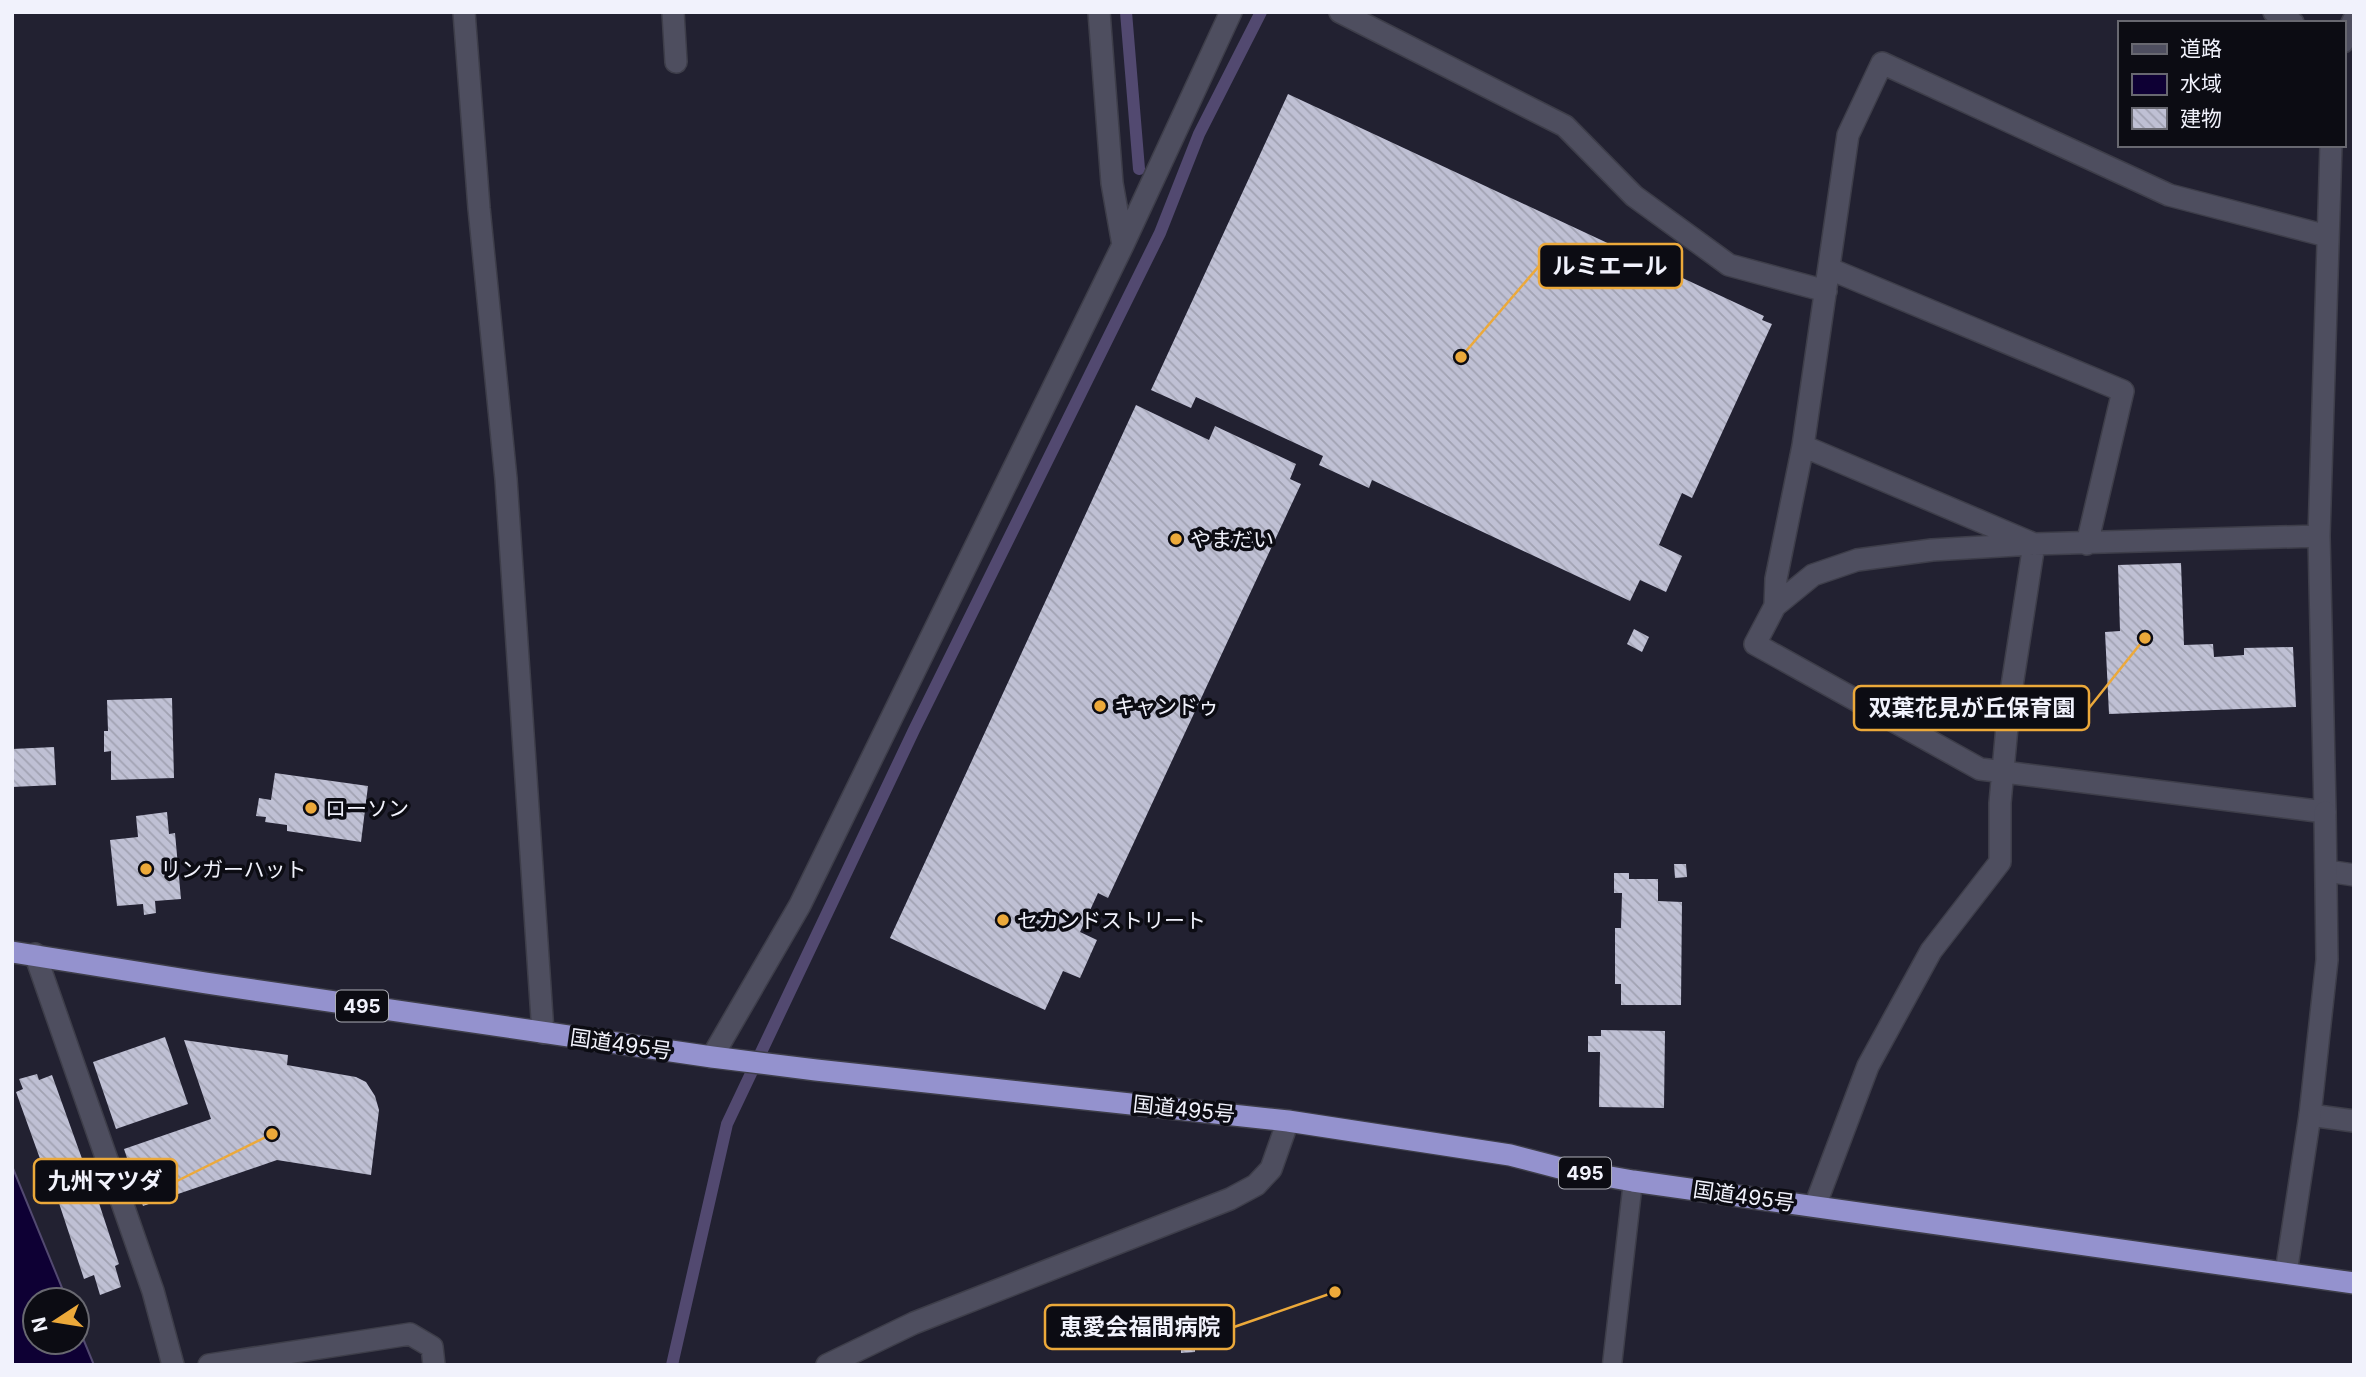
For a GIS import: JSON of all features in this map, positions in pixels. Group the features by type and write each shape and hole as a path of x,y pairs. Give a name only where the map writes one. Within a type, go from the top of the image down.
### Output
{"highway":[{"name":"国道495号","path":"12,952 712,1057 1288,1121 1510,1155 1560,1168 1633,1181 2354,1283"}],"street":[{"path":"464,12 479,208 506,480 543,1033"},
{"path":"673,12 676,62"},
{"path":"1099,12 1112,183 1123,245"},
{"path":"712,1057 800,905 1123,245 1231,12"},
{"path":"1340,12 1565,126 1634,196 1729,264 1826,291"},
{"path":"2274,12 2290,21"},
{"path":"2345,38 2354,19"},
{"path":"1775,606 1776,579 1803,446 1848,135 1882,63 2169,195 2327,236"},
{"path":"2286,1273 2310,1115 2327,960 2319,536 2331,147"},
{"path":"1830,269 2123,391 2087,544"},
{"path":"1803,446 2034,544"},
{"path":"2319,536 2034,544 1932,551 1857,560 1814,575 1775,606 1755,644 1980,769 2325,812"},
{"path":"1815,1206 1868,1066 1880,1043 1931,951 2000,862 2000,803 2009,705 2034,544"},
{"path":"2326,872 2354,875"},
{"path":"35,954 153,1291 173,1365"},
{"path":"2310,1115 2354,1121"},
{"path":"827,1365 915,1323 1230,1199 1256,1185 1270,1169 1288,1121"},
{"path":"209,1365 410,1334 432,1347 434,1365"}],"lane":[{"path":"1612,1365 1633,1181"}],"water":[{"path":"12,1166 61,1286 21,1286 21,1356 90,1356 94,1365 12,1365"}],"building":[{"path":"1288,94 1764,316 1762,320 1772,324 1692,498 1682,493 1659,545 1682,556 1666,592 1640,580 1630,601 1372,480 1369,488 1319,465 1323,456 1196,397 1191,408 1151,390"},
{"path":"1136,405 1209,440 1215,426 1296,464 1290,479 1301,484 1108,898 1098,893 1080,932 1097,940 1080,978 1063,971 1045,1010 890,938"},
{"path":"2181,563 2184,645 2213,644 2214,657 2244,655 2244,648 2293,647 2296,707 2109,714 2105,632 2120,631 2118,565"},
{"path":"1634,629 1649,637 1642,652 1627,644"},
{"path":"172,698 174,778 111,780 111,751 104,752 104,731 108,731 107,700"},
{"path":"54,747 56,785 12,787 12,749"},
{"name":"ローソン","path":"275,773 368,786 361,842 287,831 287,825 265,822 266,817 256,816 259,798 271,800"},
{"name":"リンガーハット","path":"167,812 169,834 175,833 181,899 155,901 156,913 144,915 143,904 117,906 110,840 138,837 136,816"},
{"path":"1674,864 1686,864 1687,877 1675,878"},
{"path":"1614,873 1629,873 1629,879 1658,879 1658,901 1682,902 1681,1005 1621,1005 1621,984 1615,984 1615,928 1621,928 1622,893 1614,893"},
{"path":"1601,1030 1665,1031 1664,1108 1599,1107 1600,1052 1588,1052 1588,1036 1601,1036"},
{"path":"165,1037 188,1104 116,1129 93,1062"},
{"path":"184,1040 288,1055 287,1065 356,1077 366,1082 375,1096 379,1110 371,1175 277,1160 143,1206 124,1149 211,1119"},
{"path":"37,1074 39,1080 52,1075 85,1167 48,1181 16,1092 23,1089 19,1079"},
{"path":"71,1185 75,1197 95,1191 119,1264 115,1266 121,1287 100,1295 94,1275 84,1279 55,1191"},
{"path":"1181,1337 1195,1337 1195,1352 1181,1353"}],"waterway":[{"path":"1126,12 1139,169"},
{"path":"672,1365 727,1124 914,730 1160,233 1199,134 1261,12"}],"place":[{"name":"ルミエール","path":"1461,357"},
{"name":"やまだい","path":"1176,539"},
{"name":"双葉花見が丘保育園","path":"2145,638"},
{"name":"キャンドゥ","path":"1100,706"},
{"name":"ローソン","path":"311,808"},
{"name":"リンガーハット","path":"146,869"},
{"name":"セカンドストリート","path":"1003,920"},
{"name":"九州マツダ","path":"272,1134"},
{"name":"恵愛会福間病院","path":"1335,1292"}]}
